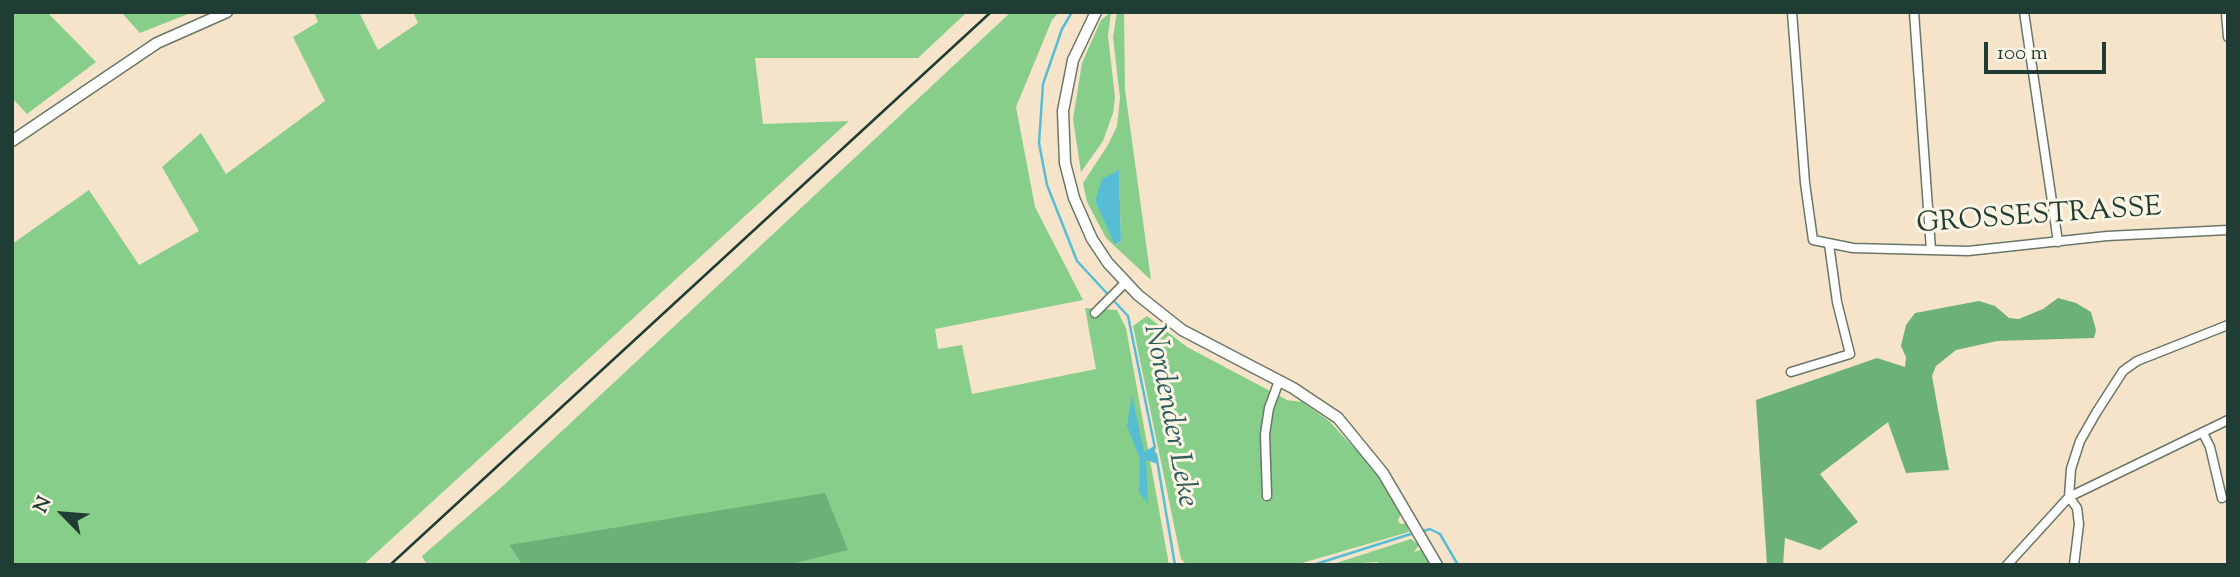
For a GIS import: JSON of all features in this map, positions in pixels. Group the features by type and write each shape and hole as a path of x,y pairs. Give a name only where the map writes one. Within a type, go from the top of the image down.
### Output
{"street":[{"path":"12,141 157,43 227,12"},
{"path":"1096,12 1073,60 1063,111 1065,163 1074,198 1092,239 1126,282 1182,330 1319,404 1354,436 1383,473 1437,565"},
{"name":"GROSSESTRASSE","path":"1792,12 1805,183 1813,240 1853,248 1986,250 2107,236 2228,230"},
{"path":"1914,12 1931,250"},
{"path":"2024,12 2058,243"},
{"path":"2224,13 2228,37"},
{"path":"1791,372 1850,355 1837,302 1829,244"},
{"path":"1095,313 1126,282"},
{"path":"2074,565 2079,524 2077,508 2069,497 2071,470 2080,441 2123,371 2168,346 2228,325"},
{"path":"1267,496 1265,434 1269,408 1279,381"},
{"path":"2007,565 2069,497 2228,420"},
{"path":"2203,433 2210,447 2222,498"}],"green space":[{"path":"12,12 47,12 96,62 27,114 12,98"},
{"path":"121,12 193,12 140,33"},
{"path":"314,12 359,12 378,50 418,23 413,12 967,12 918,58 755,58 763,124 849,121 363,565 12,565 12,244 89,190 139,265 199,231 162,167 201,133 226,174 325,101 293,37 318,22"},
{"path":"1011,12 1059,12 1052,20 1016,107 1035,207 1083,300 935,329 938,349 962,345 972,394 1096,369 1085,308 1117,310 1126,328 1169,565 789,565 847,550 509,545 522,565 427,565 422,556 503,486"},
{"path":"1111,12 1108,36 1115,97 1113,113 1103,141 1081,172 1073,119 1082,63 1101,20"},
{"path":"1117,12 1124,12 1125,90 1151,280 1106,238 1087,202 1083,183 1117,126 1120,98 1113,37","holes":["1119,171 1121,241 1116,245 1095,201"]},
{"path":"2058,298 2076,303 2091,312 2096,330 2094,338 1997,341 1956,350 1936,366 1932,376 1949,470 1906,473 1888,422 1820,474 1858,522 1820,550 1785,538 1783,565 1767,565 1756,400 1877,358 1905,367 1906,357 1901,346 1906,325 1915,313 1979,301 1995,306 2009,318 2019,319 2043,309"},
{"path":"1147,316 1187,347 1287,400 1302,402 1329,421 1374,469 1401,513 1398,520 1400,524 1407,523 1409,532 1295,565 1187,565 1181,559 1133,326"},
{"path":"825,493 848,550 789,565 522,565 509,545"},
{"path":"1411,539 1419,545 1414,552 1423,549 1432,565 1384,565 1377,562 1330,565"}],"water":[{"path":"1119,170 1121,241 1115,245 1095,201 1102,179"},
{"path":"1132,395 1144,452 1154,446 1158,464 1146,460 1148,504 1139,492 1140,459 1127,426"}],"waterway":[{"name":"Nordender Leke","path":"1072,12 1062,29 1043,84 1039,143 1047,185 1077,261 1128,316 1155,448"},
{"name":"Nordender Leke","path":"1156,454 1175,565"},
{"name":"Nordender Leke","path":"1420,532 1430,529 1440,534 1458,565"},
{"name":"Nordender Leke","path":"1313,565 1414,533"}],"railway":[{"path":"390,565 991,12"}]}
